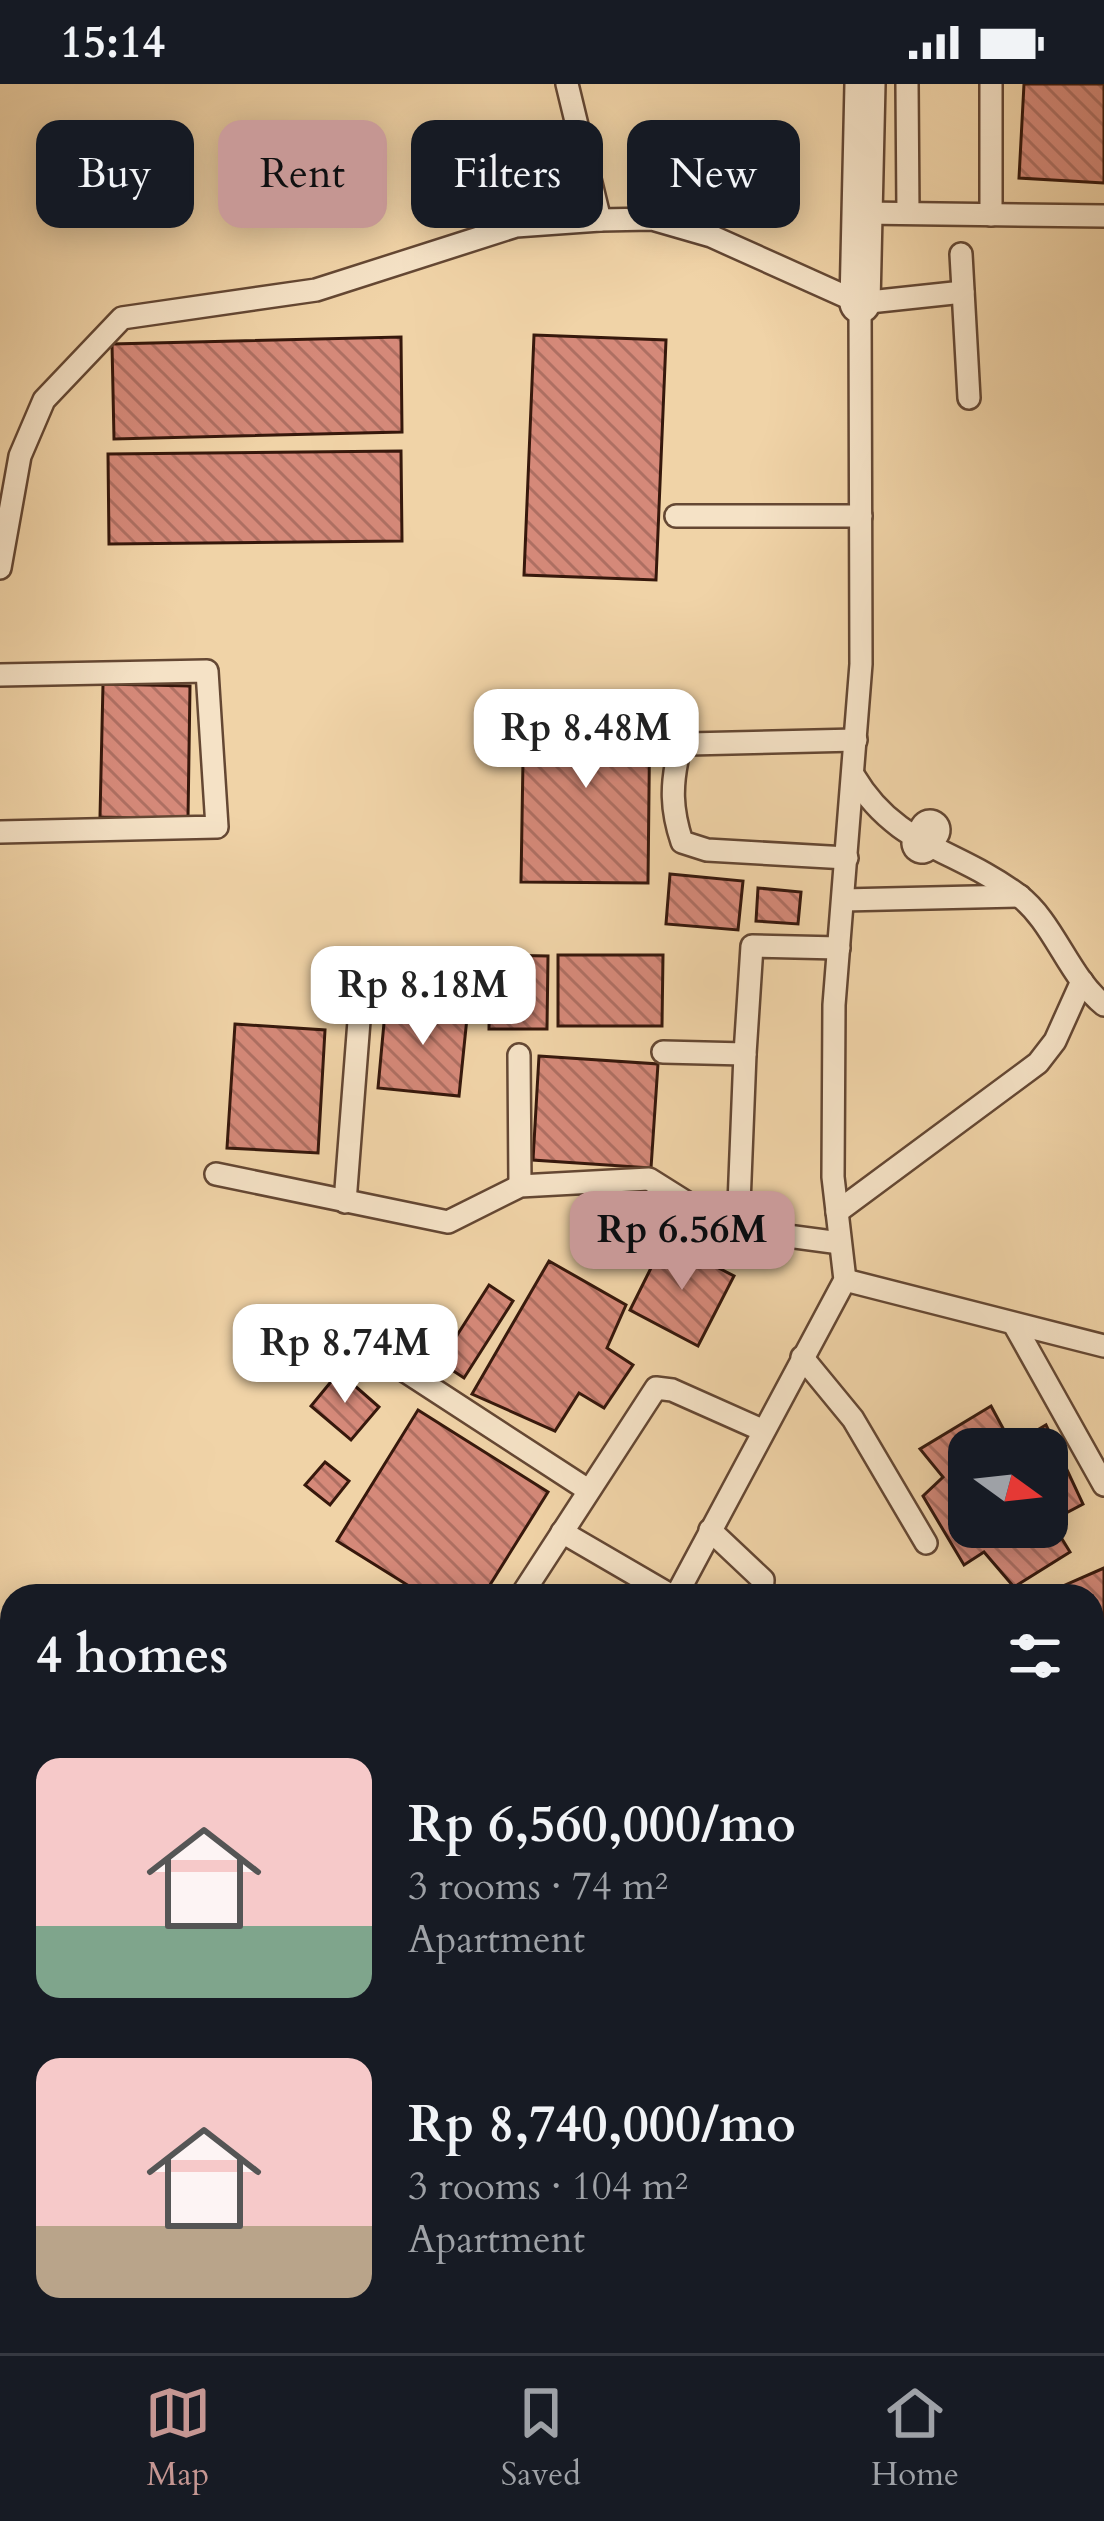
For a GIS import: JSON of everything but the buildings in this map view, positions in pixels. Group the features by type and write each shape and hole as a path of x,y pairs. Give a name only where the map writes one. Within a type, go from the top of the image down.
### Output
{"street":[{"path":"860,303 865,84"}],"lane":[{"path":"567,84 576,120"},
{"path":"907,84 908,213"},
{"path":"991,84 991,215"},
{"path":"862,213 1104,216"},
{"path":"603,220 652,219 711,236 860,303 963,292"},
{"path":"0,568 20,456 44,400 122,318 316,290 510,228"},
{"path":"961,254 969,398"},
{"path":"680,1584 845,1280 833,1156 839,948 856,740 860,303"},
{"path":"676,516 861,516"},
{"path":"0,675 207,671 217,827 0,832"},
{"path":"847,858 707,850 682,842 672,812 672,782 679,751 689,744 856,740"},
{"path":"854,775 874,809 1020,896 1104,1005"},
{"path":"843,900 1020,896"},
{"path":"738,1229 752,946 839,948"},
{"path":"837,1212 1038,1064 1055,1041 1082,981"},
{"path":"345,1202 359,1021"},
{"path":"663,1052 745,1054"},
{"path":"519,1055 520,1186"},
{"path":"216,1174 448,1222 520,1186 649,1179 738,1229 841,1243"},
{"path":"845,1280 1104,1346"},
{"path":"1015,1326 1104,1485"},
{"path":"353,1337 588,1490"},
{"path":"802,1358 853,1419 926,1543"},
{"path":"529,1584 656,1388 672,1390 762,1430"},
{"path":"710,1529 764,1584"},
{"path":"562,1532 653,1584"}]}
